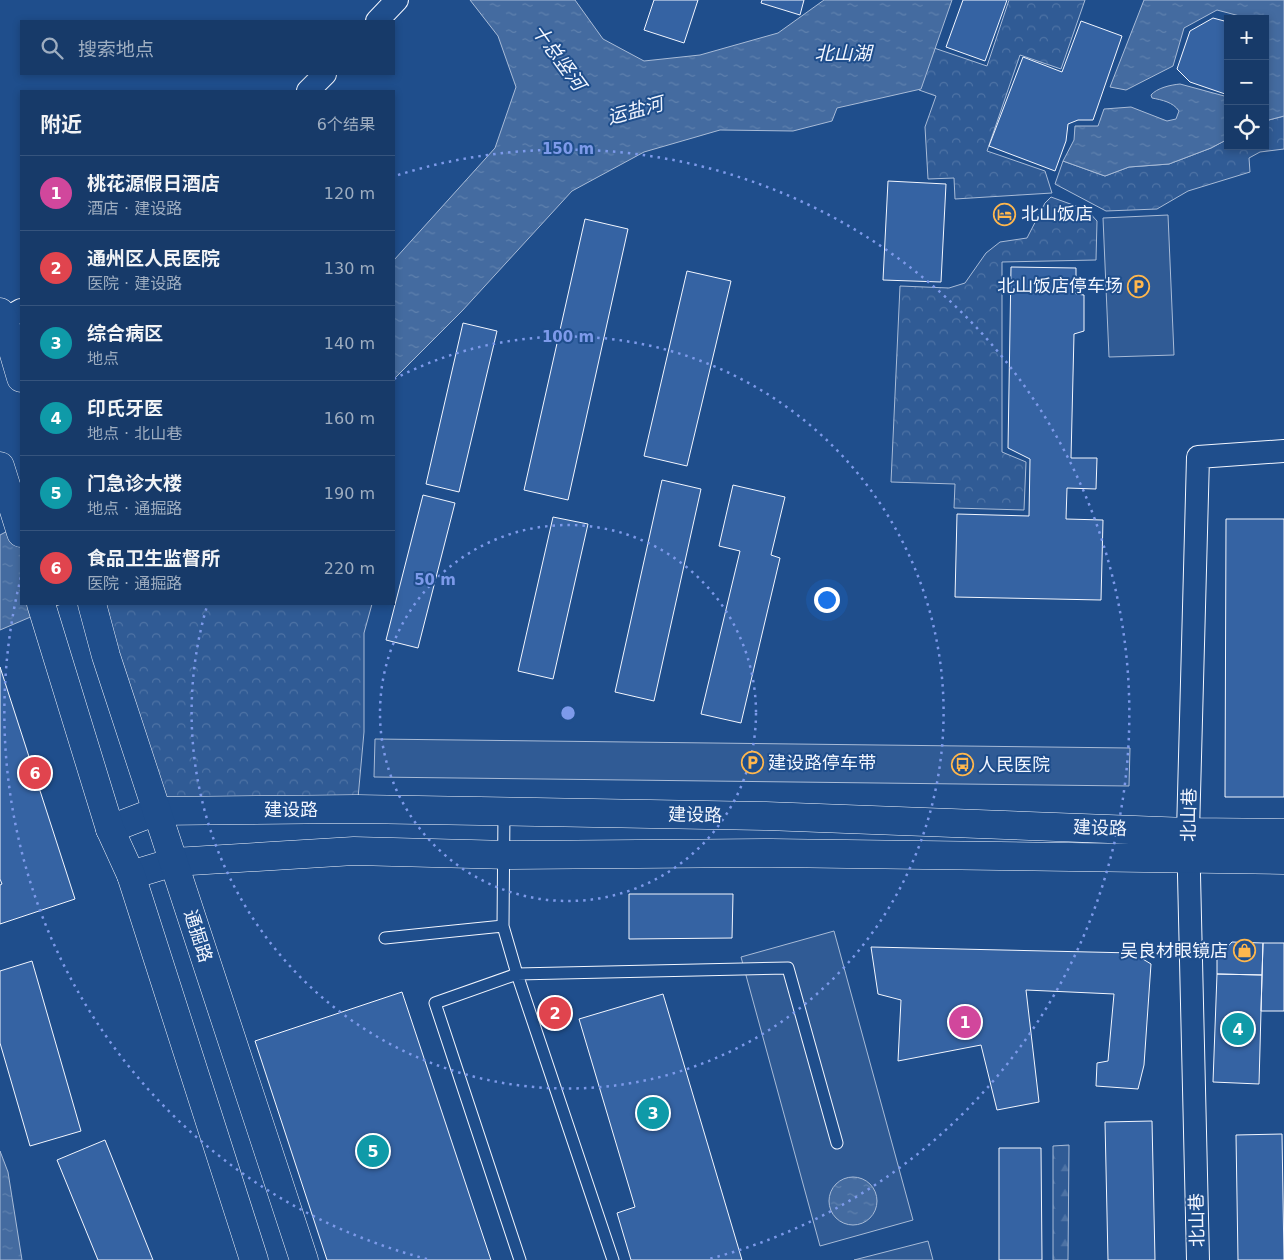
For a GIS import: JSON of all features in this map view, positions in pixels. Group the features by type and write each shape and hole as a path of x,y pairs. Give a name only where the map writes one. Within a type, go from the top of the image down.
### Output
{"street":[{"path":"378,20 398,0"},
{"path":"309,90 324,75"},
{"path":"6,316 20,374"},
{"name":"北山巷","path":"1198,1260 1188,844 1198,457 1284,451"},
{"path":"0,466 19,523"},
{"name":"通掘路","path":"94,607 106,656 304,1260"},
{"path":"44,615 110,829 131,875 254,1260"},
{"name":"建设路","path":"110,829 157,811 357,809 802,817 1188,844 1284,860"},
{"name":"建设路","path":"131,875 174,862 354,851 512,855 771,853 1188,844 1284,833"}],"lane":[{"path":"504,811 503,926 517,974 613,1260"},
{"path":"385,938 503,926"},
{"path":"520,1260 435,1003 517,974 788,968 837,1143"}],"green space":[{"path":"1009,0 1085,0 1061,69 1020,55 987,151 1045,171 1052,193 955,199 954,178 928,179 925,127 936,96 919,90 934,48 987,66"},
{"path":"1284,116 1284,149 1260,152 1249,158 1250,172 1188,191 1157,209 1106,211 1055,184 1063,161 1105,176 1129,167 1169,164 1224,141 1224,150 1269,150 1269,120"},
{"path":"1051,197 1087,210 1097,221 1096,260 1002,262 1002,452 1026,462 1024,510 954,508 955,484 891,482 900,286 949,288 965,283 986,253 1000,242 1027,238 1045,203"},
{"path":"101,605 372,605 364,633 364,732 357,809 157,811"},
{"path":"1069,1145 1068,1260 1053,1260 1053,1146"}],"shaded area":[{"name":"北山饭店停车场","path":"1168,215 1174,355 1109,357 1103,218"},
{"name":"建设路停车带","path":"375,739 1130,748 1129,786 374,777"},
{"path":"834,931 913,1220 820,1246 741,957"},
{"path":"928,1241 933,1260 854,1260"}],"water":[{"path":"470,0 575,0 603,39 644,61 700,55 778,33 824,0 952,0 921,89 837,108 832,121 793,131 720,130 644,152 572,191 462,311 395,378 395,259 495,148 516,87 498,36"},
{"path":"1144,0 1284,0 1284,116 1269,120 1269,15 1236,15 1217,10 1184,28 1173,66 1126,90 1110,87"},
{"path":"1180,84 1224,96 1224,141 1169,164 1129,167 1105,176 1063,161 1074,140 1075,126 1098,126 1104,109 1131,107 1167,121 1176,119 1179,111 1174,105 1152,98 1151,95 1157,90"},
{"path":"20,525 20,605 59,605 0,630 0,535"},
{"path":"0,1151 8,1172 22,1260 0,1260"},
{"path":"848,1177 858,1177 870,1184 877,1196 877,1206 870,1218 858,1225 848,1225 840,1221 833,1214 829,1206 829,1196 833,1188 840,1181"}],"building":[{"path":"654,0 698,0 684,43 644,30"},
{"path":"762,0 804,0 800,15 761,3"},
{"path":"963,0 1007,0 985,61 946,47"},
{"path":"1213,18 1224,21 1224,94 1190,82 1177,69 1190,31"},
{"path":"1081,21 1122,36 1093,120 1078,120 1068,124 1066,141 1055,171 989,146 1023,57 1062,72"},
{"path":"888,181 946,184 941,282 883,280"},
{"path":"585,219 628,229 568,500 524,490"},
{"path":"1011,267 1076,268 1076,294 1084,295 1084,331 1074,334 1071,458 1097,458 1096,489 1067,488 1066,519 1103,520 1101,600 955,597 957,514 1029,516 1030,459 1008,448"},
{"path":"687,271 731,281 687,466 644,456"},
{"path":"463,323 497,331 459,492 426,484"},
{"path":"662,480 701,489 654,701 615,692"},
{"path":"733,485 785,497 771,555 780,558 741,723 701,714 740,551 719,546"},
{"path":"423,495 455,503 418,648 386,640"},
{"path":"553,517 588,524 553,679 518,671"},
{"path":"1226,519 1284,519 1284,797 1225,797"},
{"path":"0,667 75,899 0,924 0,885 2,884 0,879"},
{"path":"629,894 733,894 732,938 629,939"},
{"name":"吴良材眼镜店","path":"1232,942 1263,943 1262,975 1217,974 1217,958"},
{"path":"1263,943 1284,943 1284,1011 1261,1011"},
{"path":"871,947 1133,953 1151,964 1144,1065 1138,1089 1096,1086 1097,1063 1108,1061 1114,994 1026,990 1039,1102 997,1110 981,1045 898,1061 901,1000 878,994"},
{"path":"32,961 81,1131 30,1146 0,1043 0,971"},
{"path":"1217,974 1262,975 1259,1084 1213,1082"},
{"path":"402,992 491,1260 327,1260 255,1041"},
{"path":"663,994 742,1260 631,1260 617,1213 635,1207 579,1019"},
{"path":"1152,1121 1155,1260 1108,1260 1105,1122"},
{"path":"1282,1134 1284,1260 1238,1260 1236,1135"},
{"path":"105,1140 153,1260 98,1260 57,1160"},
{"path":"999,1148 1041,1148 1042,1260 999,1260"}],"place":[{"name":"北山饭店","path":"1005,214"},
{"name":"北山饭店停车场","path":"1139,286"},
{"name":"建设路停车带","path":"752,763"},
{"name":"人民医院","path":"962,765"},
{"name":"食品卫生监督所","path":"35,773"},
{"name":"吴良材眼镜店","path":"1244,951"},
{"name":"通州区人民医院","path":"555,1013"},
{"name":"桃花源假日酒店","path":"965,1022"},
{"name":"印氏牙医","path":"1238,1029"},
{"name":"综合病区","path":"653,1113"},
{"name":"门急诊大楼","path":"373,1151"}],"water label":[{"name":"北山湖","path":"843,53"},
{"name":"十总竖河","path":"559,57"},
{"name":"运盐河","path":"635,110"}]}
